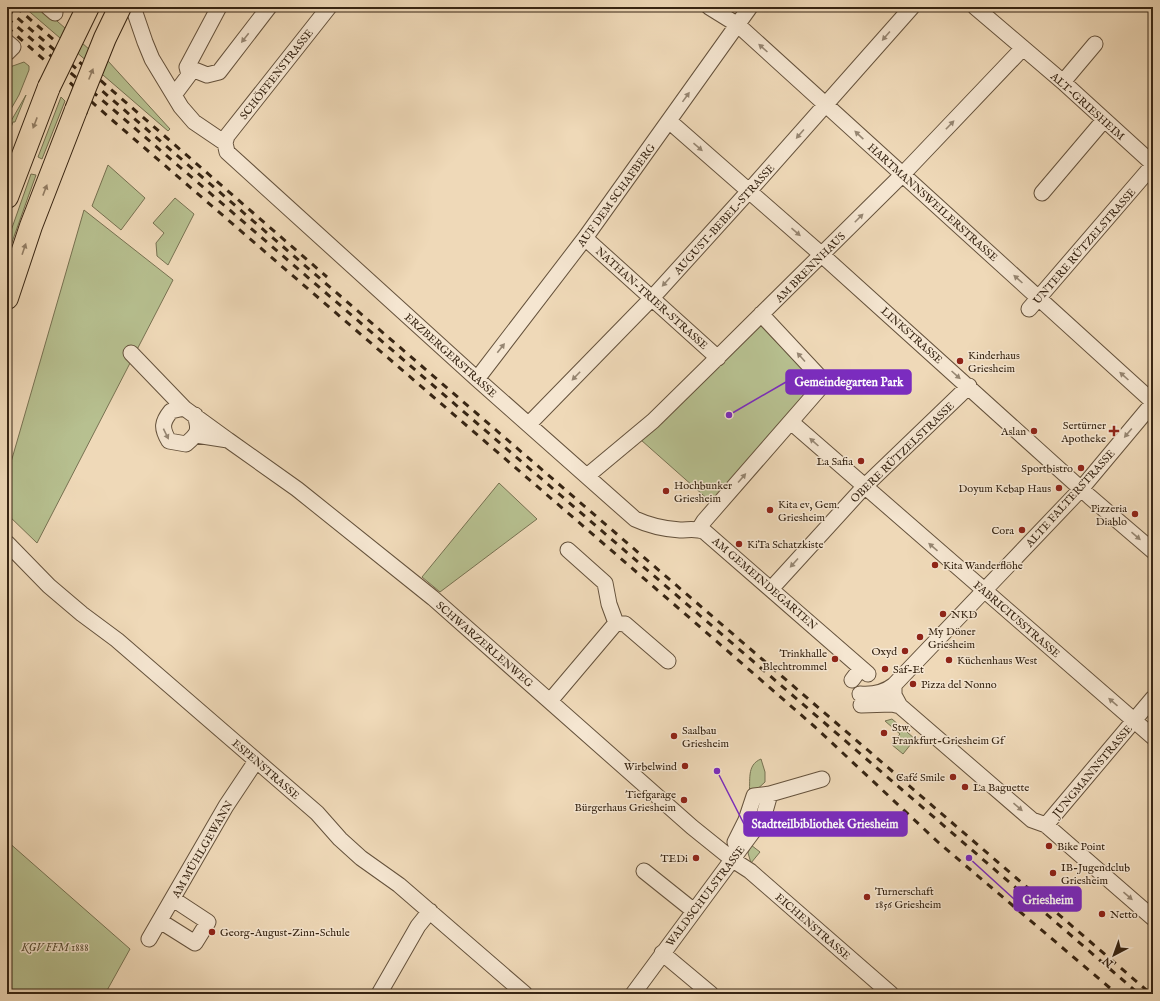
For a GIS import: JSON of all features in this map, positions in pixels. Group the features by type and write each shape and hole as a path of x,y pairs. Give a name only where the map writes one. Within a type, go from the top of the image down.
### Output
{"highway":[{"path":"7,197 49,87 88,7"},
{"path":"7,298 31,226 76,110 105,38 120,7"}],"street":[{"path":"133,7 150,53 181,108 194,122 225,142"},
{"path":"174,95 189,75 187,66 219,7"},
{"path":"187,66 207,75 219,72 269,7"},
{"name":"SCHÖFFENSTRASSE","path":"225,142 227,136 329,7"},
{"name":"HARTMANNSWEILERSTRASSE","path":"709,7 738,25 902,175 1034,304 1153,403"},
{"name":"AUF DEM SCHAFBERG","path":"477,379 585,238 750,7"},
{"name":"AUGUST-BEBEL-STRASSE","path":"529,424 652,298 749,192 912,7"},
{"name":"ALT-GRIESHEIM","path":"975,7 1063,82 1153,165"},
{"path":"7,42 13,47 7,53"},
{"path":"1063,82 1095,44"},
{"name":"AM BRENNHAUS","path":"587,476 653,421 718,358 902,175 1023,48"},
{"path":"1042,193 1104,120"},
{"name":"LINKSTRASSE","path":"669,121 969,386 1081,489 1153,551"},
{"name":"ERZBERGERSTRASSE","path":"225,142 227,152 230,156 477,379 635,518 647,524 662,528 699,529"},
{"name":"UNTERE RÜTZELSTRASSE","path":"1034,304 1153,165"},
{"name":"NATHAN-TRIER-STRASSE","path":"585,238 718,358"},
{"path":"699,529 704,521 820,388 820,379 761,314"},
{"name":"SCHWARZERLENWEG","path":"131,353 189,412 297,489 426,593 686,822 735,856"},
{"name":"OBERE RÜTZELSTRASSE","path":"771,589 864,487 969,386"},
{"name":"ALTE FALTERSTRASSE","path":"900,706 860,700 885,691 894,685 1081,489 1153,403"},
{"path":"171,411 189,412 198,426 196,435 186,444 169,441 163,431 163,421 171,411"},
{"name":"FABRICIUSSTRASSE","path":"791,422 1153,737"},
{"name":"SCHWARZERLENWEG","path":"196,435 228,440"},
{"name":"AM GEMEINDEGARTEN","path":"699,529 710,535 865,671 852,680"},
{"name":"ESPENSTRASSE","path":"7,543 49,586 82,614 117,640 317,813 340,839 361,858 399,885 525,994"},
{"path":"568,550 605,583 609,604 616,623"},
{"path":"550,701 616,623"},
{"path":"616,623 625,624 668,661"},
{"path":"894,685 894,695 900,706 1032,820 1046,825 1153,918"},
{"name":"JUNGMANNSTRASSE","path":"1046,825 1153,698"},
{"name":"AM MÜHLGEWANN","path":"149,940 226,806 256,761"},
{"name":"WALDSCHULSTRASSE","path":"633,994 764,815 770,794 822,779"},
{"name":"EICHENSTRASSE","path":"735,856 750,871 891,994"},
{"path":"644,871 694,911"},
{"path":"160,921 196,943 208,922 173,899"},
{"path":"379,994 418,926 430,911"},
{"path":"662,953 711,994"}],"green space":[{"path":"24,7 41,7 90,50 98,50 170,129 168,131"},
{"path":"24,62 29,66 29,70 19,95 7,116 7,68"},
{"path":"26,95 15,122 13,122 7,138 7,128"},
{"path":"61,97 65,101 42,159 38,157"},
{"path":"108,165 145,198 121,230 92,206"},
{"path":"31,174 36,175 7,256 7,242"},
{"path":"175,198 194,214 168,265 157,256 156,243 164,233 153,223"},
{"path":"84,210 173,280 37,543 7,514 7,476"},
{"path":"759,324 813,380 814,390 711,502 641,440"},
{"path":"499,483 537,519 440,592 422,577"},
{"path":"892,719 915,739 903,754 891,744 900,734 885,721"},
{"path":"761,759 765,772 765,782 752,794 749,794 751,769 756,762"},
{"name":"KGV FFM 1888","path":"7,841 130,949 105,994 7,994"},
{"path":"751,845 760,852 751,863 748,853"}],"railway":[{"path":"16,7 327,277"},
{"path":"7,9 1151,994"},
{"path":"7,18 1139,994"},
{"path":"7,27 111,119 815,727 939,843 1117,994"}],"place":[{"name":"Kinderhaus Griesheim","path":"960,361"},
{"name":"Gemeindegarten Park","path":"729,415"},
{"name":"Aslan","path":"1034,431"},
{"name":"Sertürner Apotheke","path":"1114,431"},
{"name":"La Safia","path":"861,461"},
{"name":"Sportbistro","path":"1081,468"},
{"name":"Doyum Kebap Haus","path":"1059,488"},
{"name":"Hochbunker Griesheim","path":"666,491"},
{"name":"Kita ev, Gem. Griesheim","path":"770,510"},
{"name":"Pizzeria Diablo","path":"1135,514"},
{"name":"Cora","path":"1022,530"},
{"name":"KiTa Schatzkiste","path":"739,544"},
{"name":"Kita Wanderflöhe","path":"935,565"},
{"name":"NKD","path":"943,614"},
{"name":"My Döner Griesheim","path":"920,637"},
{"name":"Oxyd","path":"905,651"},
{"name":"Trinkhalle Blechtrommel","path":"835,659"},
{"name":"Küchenhaus West","path":"949,660"},
{"name":"Saf-Et","path":"885,669"},
{"name":"Pizza del Nonno","path":"913,684"},
{"name":"Stw. Frankfurt-Griesheim Gf","path":"884,733"},
{"name":"Saalbau Griesheim","path":"674,736"},
{"name":"Wirbelwind","path":"685,766"},
{"name":"Stadtteilbibliothek Griesheim","path":"717,771"},
{"name":"Café Smile","path":"953,777"},
{"name":"La Baguette","path":"965,787"},
{"name":"Tiefgarage Bürgerhaus Griesheim","path":"684,800"},
{"name":"Bike Point","path":"1049,846"},
{"name":"TEDi","path":"696,858"},
{"name":"Griesheim","path":"969,858"},
{"name":"IB-Jugendclub Griesheim","path":"1053,873"},
{"name":"Turnerschaft 1856 Griesheim","path":"867,897"},
{"name":"Netto","path":"1102,914"},
{"name":"Georg-August-Zinn-Schule","path":"212,932"}]}
